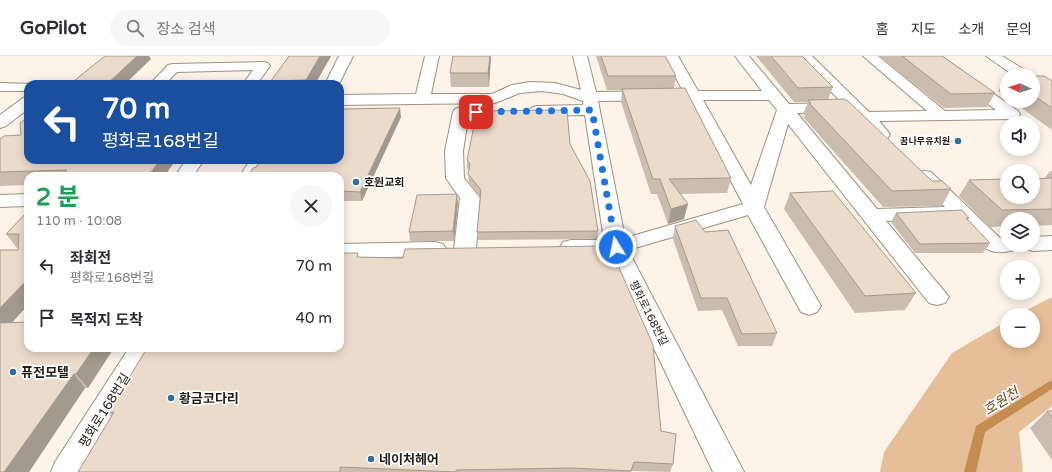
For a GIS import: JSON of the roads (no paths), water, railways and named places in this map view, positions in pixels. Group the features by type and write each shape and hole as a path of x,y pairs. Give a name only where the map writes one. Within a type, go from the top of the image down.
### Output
{"street":[{"path":"334,80 346,56"},
{"path":"422,99 432,56"},
{"name":"평화로168번길","path":"580,56 590,102 616,247 729,472"},
{"path":"671,56 809,306"},
{"path":"742,56 937,297"},
{"path":"804,56 893,145"},
{"path":"870,56 941,115"},
{"path":"785,109 941,115 1012,114 931,56"},
{"path":"993,56 1012,68"},
{"path":"161,80 173,68 263,66 253,80"},
{"path":"0,87 24,87"},
{"path":"344,100 495,98 507,91 517,88 546,87 567,90 590,102"},
{"path":"522,111 590,102 693,96 773,94"},
{"path":"0,124 24,104"},
{"path":"754,207 785,109"},
{"path":"344,114 499,111"},
{"path":"344,251 473,249 470,198 455,178 454,150 461,112"},
{"path":"910,162 995,245 1000,245"},
{"path":"0,201 24,200"},
{"path":"552,248 616,247 754,207"},
{"path":"871,215 962,212"},
{"path":"1040,244 1052,243"},
{"name":"평화로168번길","path":"66,472 141,352"}],"waterway":[{"name":"호원천","path":"970,472 980,429 1052,384"}],"place":[{"name":"꿈나무유치원","path":"958,141"},
{"name":"호원교회","path":"356,182"},
{"name":"퓨전모텔","path":"13,372"},
{"name":"황금코다리","path":"171,398"},
{"name":"네이처헤어","path":"371,459"}]}
